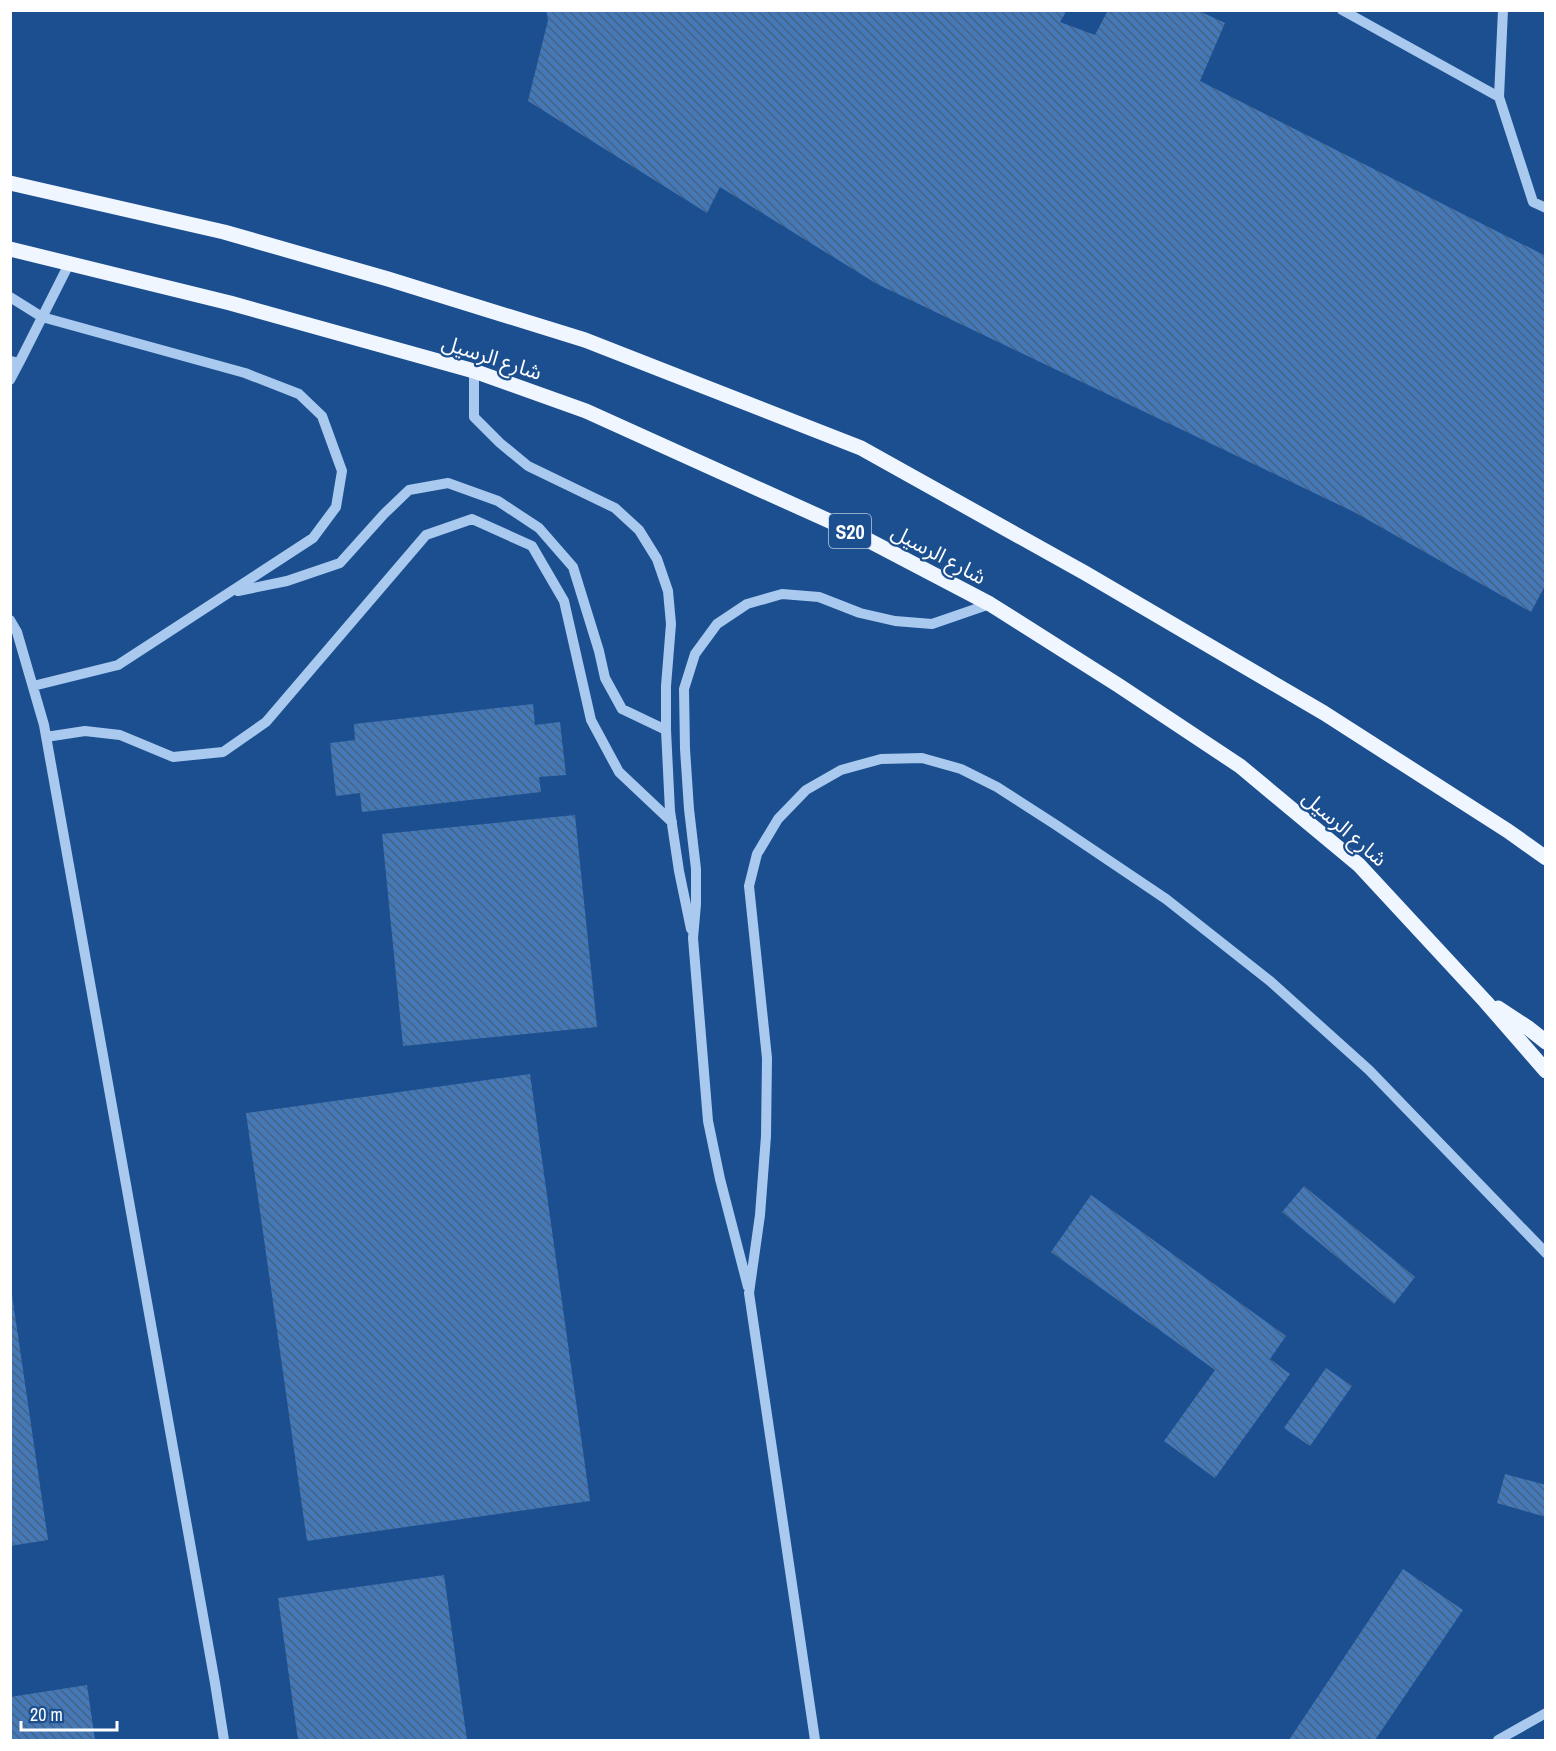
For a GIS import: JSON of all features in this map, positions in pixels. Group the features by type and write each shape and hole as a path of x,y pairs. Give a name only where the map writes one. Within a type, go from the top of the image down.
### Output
{"main road":[{"name":"شارع الرسيل","path":"10,183 235,236 388,279 563,333 861,448 1095,579 1324,713 1508,831 1545,858"},
{"name":"شارع الرسيل","path":"10,249 230,303 474,371 586,411 845,528 990,604 1240,766 1359,865 1485,1001 1545,1071"},
{"path":"1485,1001 1506,1013 1545,1042"}],"lane":[{"path":"1342,10 1499,97"},
{"path":"1503,10 1499,97 1533,202 1545,208"},
{"path":"10,380 15,362 42,317 69,264"},
{"path":"10,297 42,317 245,373 299,394 322,416 342,471 336,507 313,538 118,665 33,686"},
{"path":"474,371 474,417 528,466 615,507 639,530 657,559 668,591 671,624 666,687 666,730 672,822 685,905 693,938 708,1121 749,1293 815,1740"},
{"path":"231,592 287,581 340,563 409,490 448,483 498,501 539,528 573,567 605,678 622,709 666,730"},
{"path":"46,736 85,731 120,735 173,757 223,752 266,722 426,535 472,519 532,546 564,601 591,720 619,772 672,822"},
{"path":"693,938 696,869 689,809 684,689 695,654 717,624 747,604 782,594 819,597 869,615 896,621 932,624 990,604"},
{"path":"10,620 17,632 46,736 224,1740"},
{"path":"749,1293 760,1215 766,1136 767,1058 749,886 757,854 777,819 806,790 841,770 881,759 922,758 961,769 997,787 1166,899 1270,981 1369,1070 1545,1253"},
{"path":"1498,1740 1545,1713"}],"building":[{"path":"546,10 1067,10 1060,22 1095,35 1108,10 1197,10 1225,23 1200,81 1546,256 1546,584 1531,612 1354,512 877,284 720,187 707,213 528,101 548,20"},
{"path":"533,704 535,725 560,722 566,775 539,777 541,792 362,812 360,793 336,796 330,743 355,740 354,724"},
{"path":"575,815 597,1027 403,1046 382,834"},
{"path":"530,1074 590,1501 307,1541 246,1113"},
{"path":"1304,1186 1415,1277 1394,1304 1282,1212"},
{"path":"1091,1195 1286,1336 1270,1359 1290,1374 1215,1478 1164,1441 1215,1370 1051,1252"},
{"path":"10,1295 12,1295 48,1540 10,1546"},
{"path":"1326,1368 1352,1386 1310,1446 1284,1428"},
{"path":"1505,1474 1546,1485 1546,1517 1497,1503"},
{"path":"1403,1569 1463,1610 1375,1740 1289,1740"},
{"path":"444,1575 467,1740 298,1740 278,1598"},
{"path":"87,1685 95,1740 10,1740 10,1697"}]}
